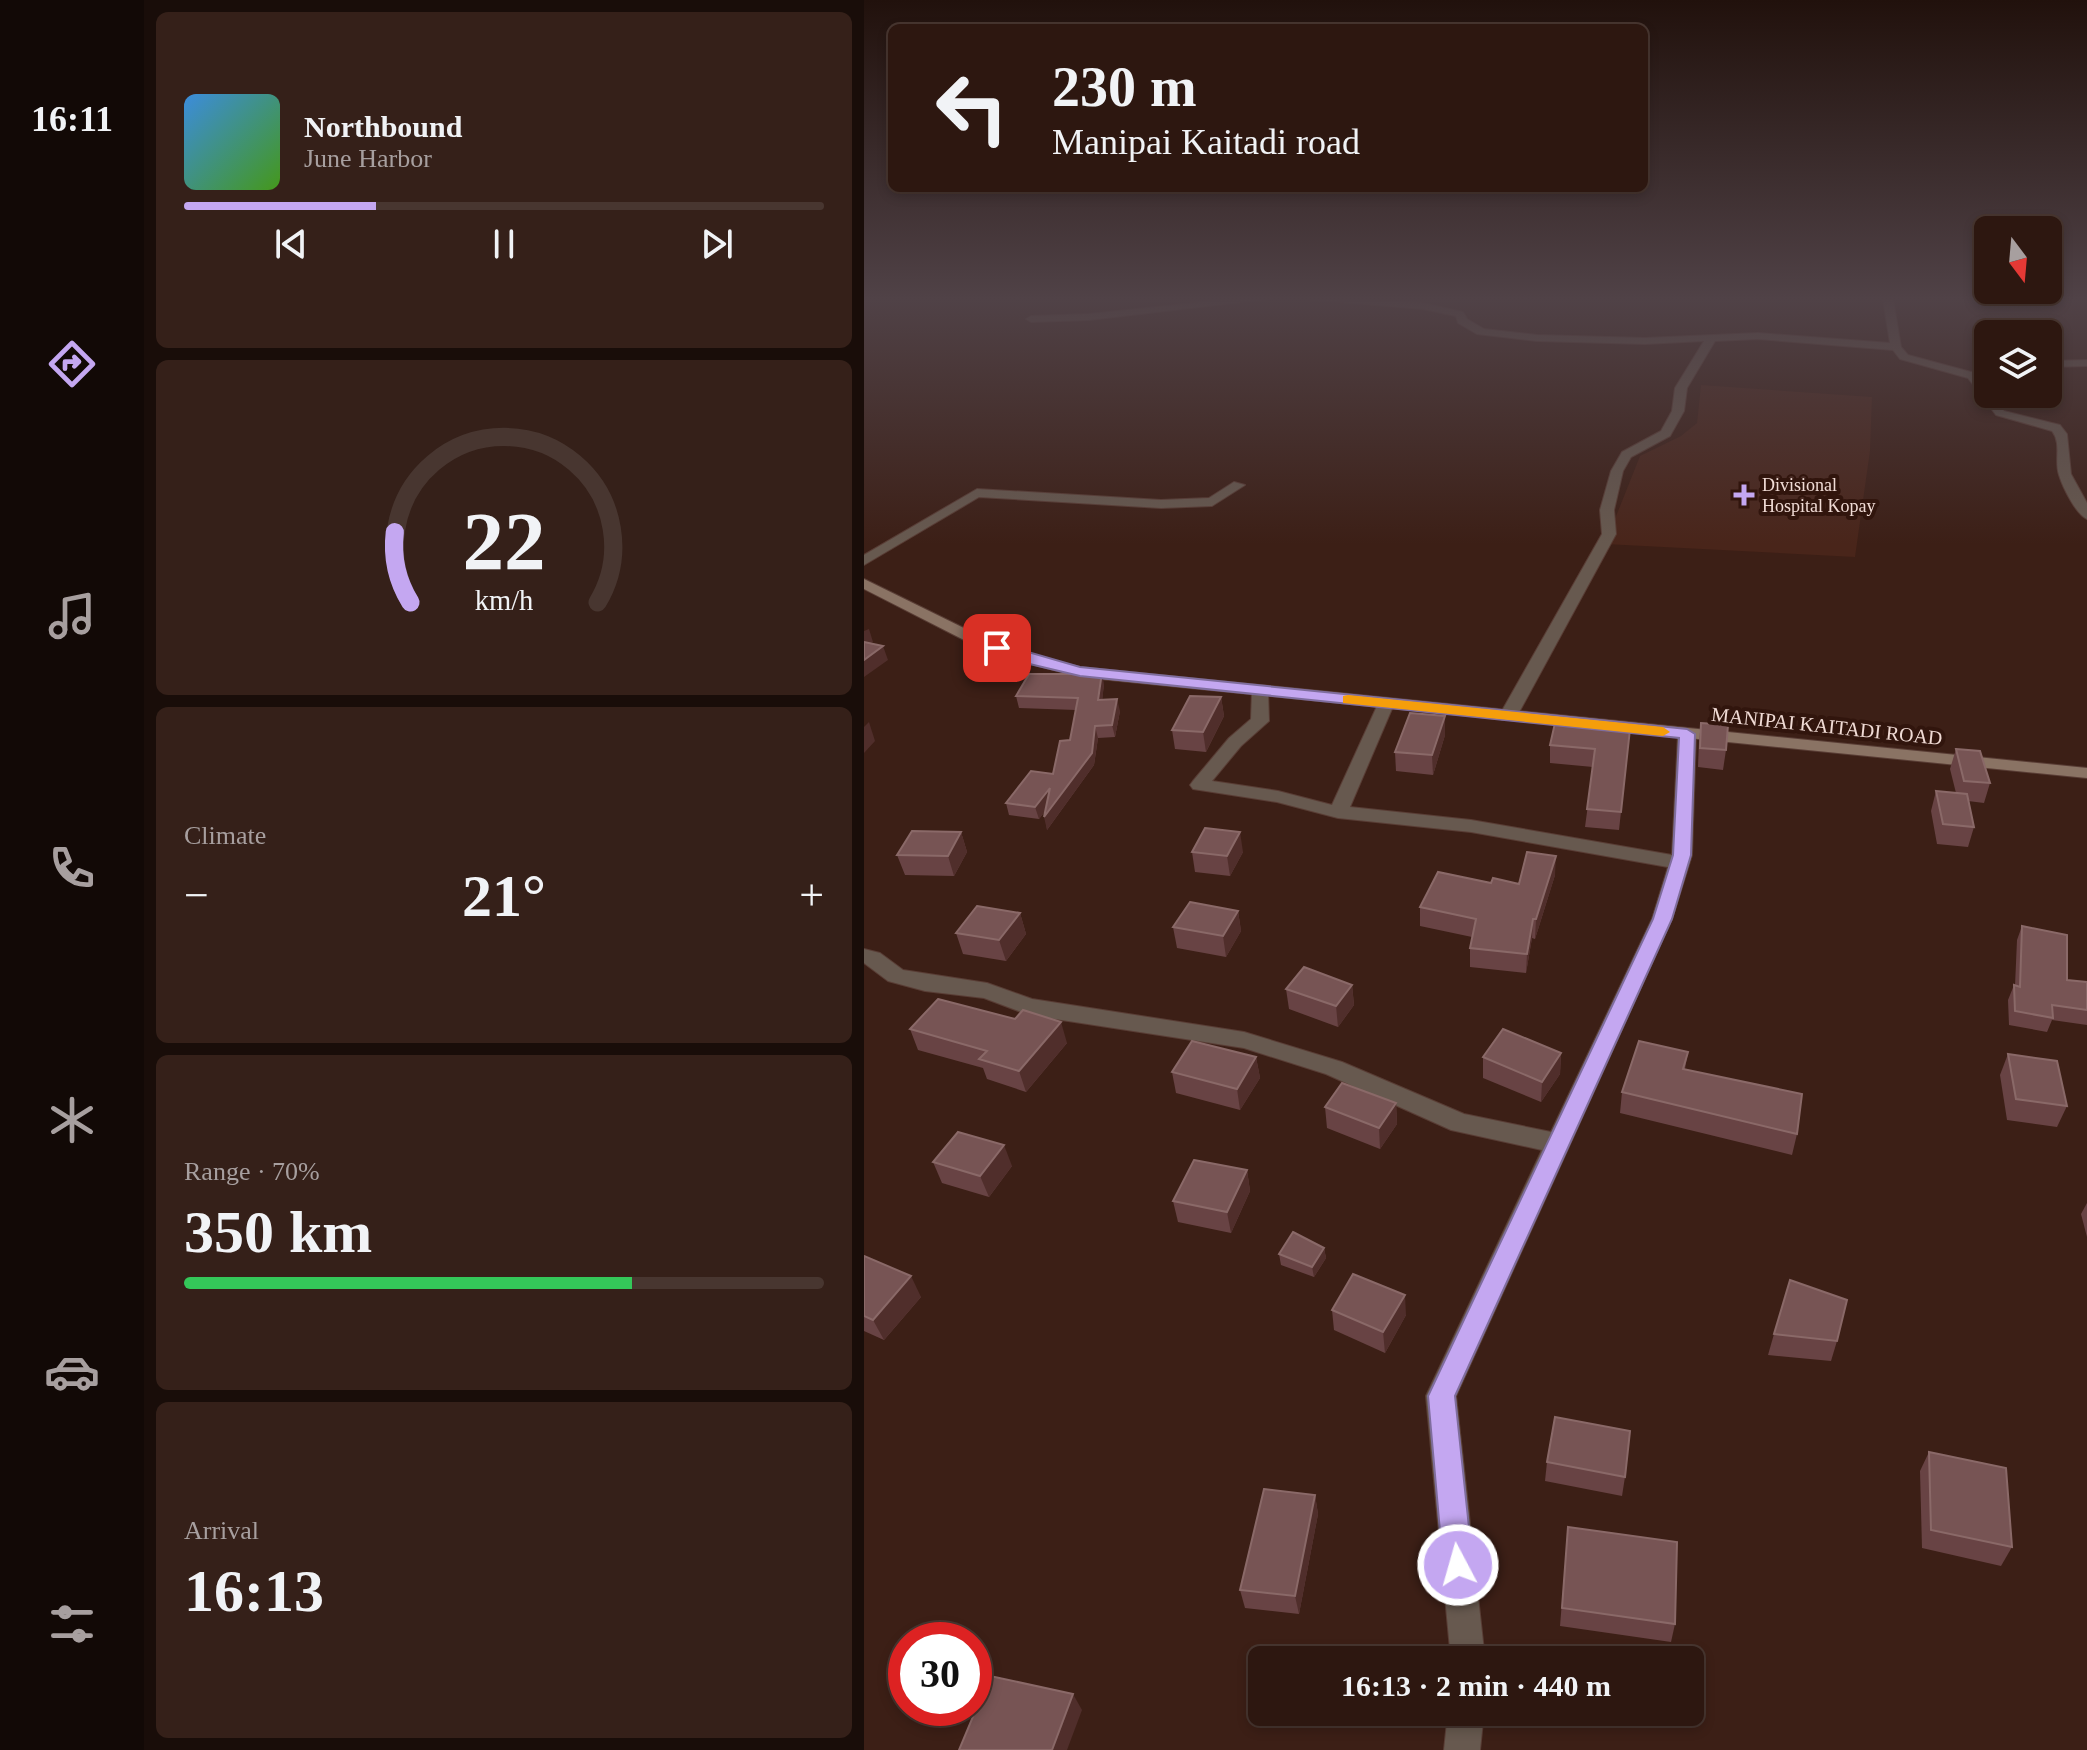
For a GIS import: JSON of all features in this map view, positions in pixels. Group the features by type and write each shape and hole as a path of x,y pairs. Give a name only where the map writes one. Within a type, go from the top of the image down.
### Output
{"main road":[{"name":"MANIPAI KAITADI ROAD","path":"864,583 972,638 1022,657 1080,672 2087,773"}],"street":[{"path":"1508,716 1609,534 1607,510 1617,471 1626,455 1666,433 1678,411 1681,388 1686,381"},
{"path":"1976,381 2000,413 2056,428 2063,437 2065,474 2087,515"},
{"path":"864,561 977,493 1161,504 1212,502 1239,485"},
{"path":"1260,691 1260,721 1235,742 1199,785 1278,797 1338,812 1471,826 1679,863"},
{"path":"1338,812 1386,704"},
{"path":"1467,1646 1441,1396 1662,919 1679,863 1687,734"},
{"path":"864,956 872,958 896,976 987,991 1029,1007 1244,1040 1334,1068 1460,1123 1558,1144"},
{"path":"1462,1750 1465,1726"}],"shaded area":[{"name":"Divisional Hospital Kopay","path":"1701,385 1872,397 1870,451 1855,557 1605,544 1640,456 1681,436 1697,423"}],"building":[{"path":"864,642 883,646 864,660"},
{"path":"1084,669 1102,672 1098,700 1117,699 1112,725 1095,726 1092,753 1044,817 1050,788 1035,807 1006,803 1031,771 1053,774 1060,741 1070,740 1078,698 1016,696 1029,674 1083,674"},
{"path":"1190,696 1221,697 1203,732 1172,730"},
{"path":"1410,713 1445,716 1432,755 1395,752"},
{"path":"1555,723 1630,729 1621,812 1587,809 1595,749 1550,745"},
{"path":"1701,723 1728,725 1726,750 1700,748"},
{"path":"1956,749 1980,751 1990,783 1964,781"},
{"path":"1936,791 1967,794 1974,827 1943,824"},
{"path":"1205,828 1240,832 1227,856 1192,852"},
{"path":"912,831 961,832 948,856 897,855"},
{"path":"1527,852 1556,856 1536,919 1533,919 1527,954 1470,948 1476,919 1420,907 1438,872 1491,883 1493,878 1519,884"},
{"path":"1190,902 1238,911 1223,936 1173,927"},
{"path":"977,906 1020,913 999,940 956,933"},
{"path":"2022,926 2067,935 2067,980 2087,982 2087,1010 2052,1005 2053,1018 2015,1011 2014,985 2020,987"},
{"path":"1304,967 1352,985 1336,1006 1286,989"},
{"path":"938,999 1015,1019 1023,1010 1061,1022 1019,1071 979,1059 987,1051 910,1029"},
{"path":"1503,1029 1561,1053 1542,1082 1483,1057"},
{"path":"1192,1041 1256,1057 1237,1089 1172,1072"},
{"path":"1639,1041 1688,1052 1683,1069 1802,1094 1797,1134 1622,1092"},
{"path":"2008,1054 2057,1061 2067,1106 2016,1099"},
{"path":"1342,1083 1396,1103 1379,1128 1325,1107"},
{"path":"958,1132 1004,1145 980,1176 933,1162"},
{"path":"1194,1160 1247,1170 1227,1212 1173,1201"},
{"path":"1293,1232 1324,1248 1312,1267 1279,1254"},
{"path":"864,1256 911,1276 873,1320 864,1316"},
{"path":"1353,1274 1405,1295 1383,1332 1332,1310"},
{"path":"1790,1280 1847,1300 1837,1341 1774,1334"},
{"path":"1555,1417 1630,1431 1625,1477 1547,1462"},
{"path":"1929,1452 2006,1468 2012,1547 1931,1530"},
{"path":"1264,1489 1315,1495 1295,1596 1240,1590"},
{"path":"1568,1527 1677,1542 1675,1624 1562,1608"},
{"path":"992,1676 1073,1694 1052,1750 959,1750 969,1726 992,1726"}],"slow traffic":[{"path":"1348,700 1663,732"}],"place":[{"name":"Divisional Hospital Kopay","path":"1744,495"}],"route":[{"path":"997,648 1080,672 1687,734 1682,855 1662,919 1441,1396 1458,1565"}]}
